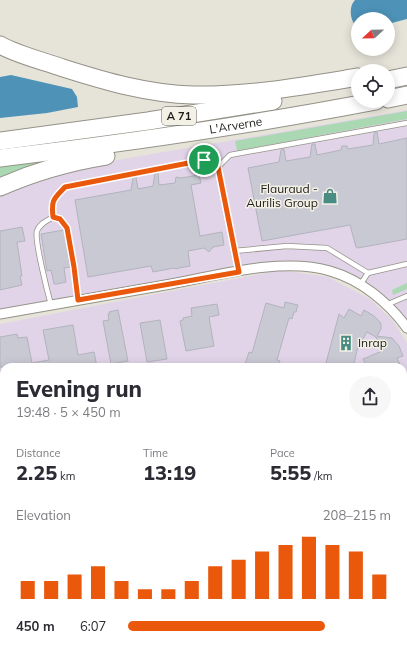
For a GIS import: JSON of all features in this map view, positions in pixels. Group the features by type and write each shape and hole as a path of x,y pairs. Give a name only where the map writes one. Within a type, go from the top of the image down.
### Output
{"highway":[{"path":"0,45 54,65 101,80 179,94 253,93 351,78"},
{"path":"395,71 407,70"},
{"path":"395,79 407,76"},
{"name":"L'Arverne","path":"0,141 224,110 351,87"},
{"path":"395,98 407,95"},
{"name":"L'Arverne","path":"0,158 176,135 351,105"},
{"path":"0,187 27,175 60,165 131,151 176,135"}],"street":[{"path":"0,314 281,266 330,271 360,284 386,305 407,328"}],"lane":[{"path":"53,217 53,199 65,187 204,160 208,161 213,168 218,167 230,155 407,123"},
{"path":"218,167 239,272"},
{"path":"51,305 36,233 40,225 53,217 60,219 67,228 78,300"},
{"path":"234,251 287,246 327,248 368,273"},
{"path":"360,284 368,273 407,264"},
{"path":"386,305 407,296"}],"shaded area":[{"path":"407,110 407,320 401,312 374,289 331,269 280,261 44,303 0,309 0,191 83,166"},
{"path":"281,270 328,277 370,299 393,321 407,343 407,363 0,363 0,324"}],"green space":[{"path":"407,111 407,119 237,151 235,141"},
{"path":"48,160 0,180 0,166"},
{"path":"407,283 407,289 393,295 392,290"}],"water":[{"path":"355,0 407,0 407,19 395,22 395,12 351,12 351,6"},
{"path":"11,75 72,89 77,97 78,107 47,113 0,118 0,77"}],"building":[{"name":"Flauraud - Aurilis Group","path":"377,132 379,144 407,138 407,239 358,248 356,247 350,225 262,241 248,168 279,162 281,150 284,149 286,161 310,157 312,144 315,144 317,155 341,150 342,146 347,146 348,149 373,145 374,133"},
{"path":"155,173 158,173 159,185 175,183 176,177 181,178 199,175 201,183 191,185 200,236 222,232 224,245 213,247 209,252 204,248 188,251 190,266 153,272 151,266 88,277 75,200 131,190 133,178 136,177 138,189 153,186"},
{"path":"22,227 25,241 17,242 22,285 0,290 0,231"},
{"path":"64,230 70,267 64,268 66,282 54,284 51,270 47,271 41,234"},
{"path":"285,302 298,305 292,319 289,318 277,360 280,361 279,363 245,363 249,352 252,353 266,303 284,308"},
{"path":"217,304 219,315 209,317 214,346 186,351 180,321 183,320 183,318 192,316 191,308"},
{"name":"Inrap","path":"349,309 361,316 364,310 374,316 381,323 381,329 377,336 392,338 399,346 403,356 397,358 399,363 365,363 363,359 382,351 376,337 367,332 358,347 354,363 326,363 339,314 344,318"},
{"path":"118,310 128,361 111,363 103,321 109,320 109,312"},
{"path":"160,320 167,359 147,362 140,323"},
{"path":"73,325 78,355 94,352 96,363 32,363 49,360 43,330"},
{"path":"17,334 18,338 27,337 32,363 0,363 0,337"}],"place":[{"name":"Flauraud - Aurilis Group","path":"330,196"},
{"name":"Inrap","path":"346,343"}],"route":[{"path":"204,160 208,161 213,168 218,167 236,264 239,272 78,300 67,228 60,219 53,217 53,199 65,187 204,160"}]}
